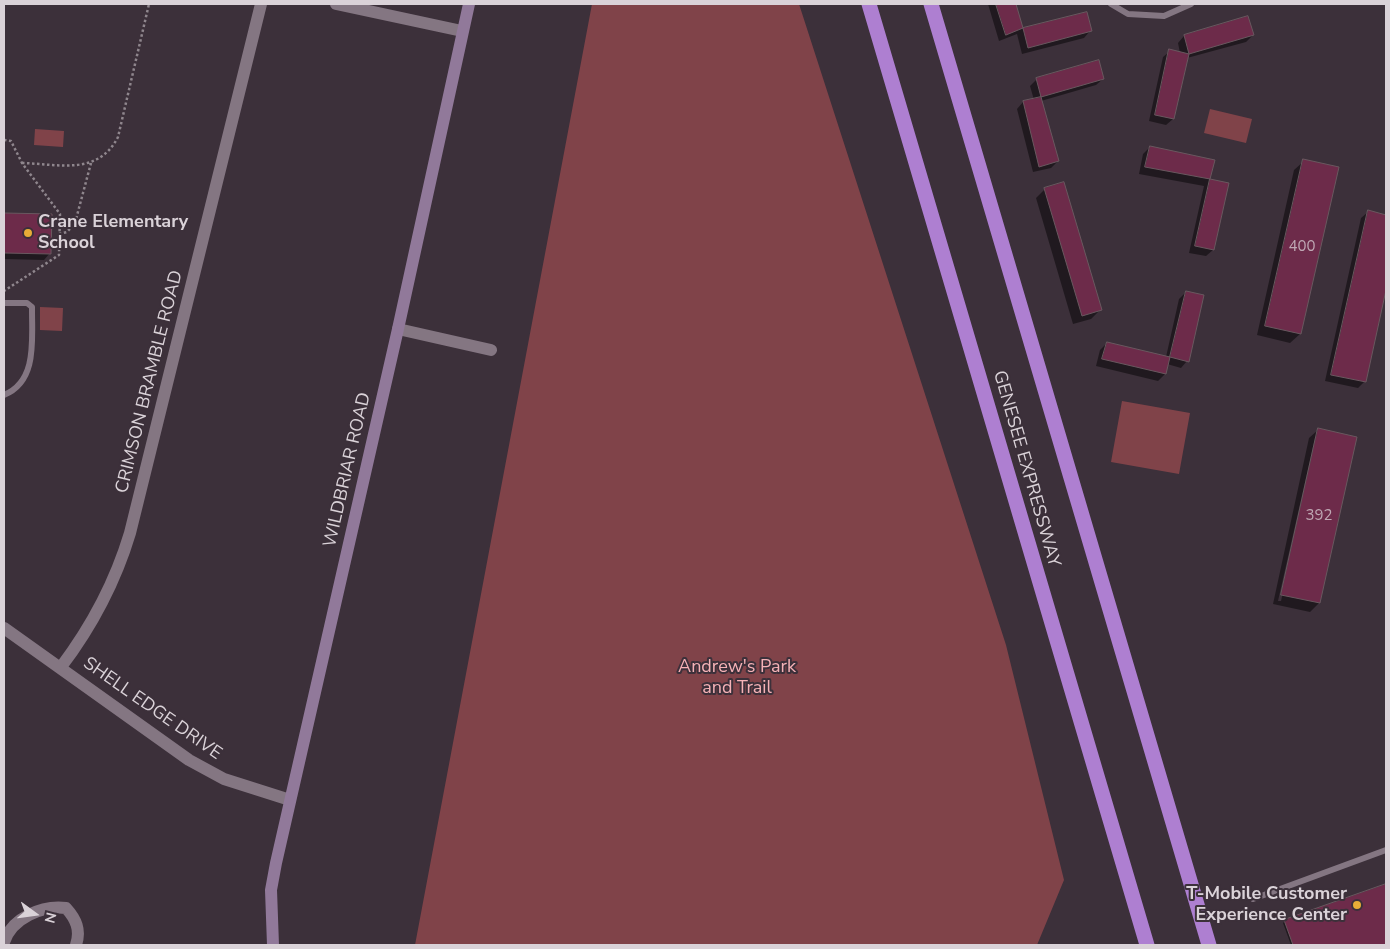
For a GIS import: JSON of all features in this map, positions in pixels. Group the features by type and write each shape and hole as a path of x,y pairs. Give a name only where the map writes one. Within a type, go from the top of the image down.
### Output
{"highway":[{"name":"GENESEE EXPRESSWAY","path":"869,4 1147,945"},
{"path":"931,4 1209,945"}],"street":[{"name":"CRIMSON BRAMBLE ROAD","path":"60,667 81,641 96,616 111,587 128,542 261,4"},
{"path":"336,4 462,31"},
{"name":"WILDBRIAR ROAD","path":"273,945 271,890 398,329 468,4"},
{"path":"398,329 491,350"},
{"name":"SHELL EDGE DRIVE","path":"4,628 189,760 224,779 290,800"},
{"path":"4,942 6,936 20,919 48,908 57,907 66,908 78,925 79,936 76,945"}],"lane":[{"path":"1111,4 1128,14 1164,16 1191,4"},
{"path":"4,303 27,304 32,307 32,311 28,370 24,380 18,387 4,395"},
{"path":"1253,899 1386,850"}],"path":[{"path":"22,163 80,165 91,163 105,155 113,146 118,137 149,4"},
{"path":"4,140 11,141 22,163 60,214 59,255 4,291"},
{"path":"59,234 67,232 75,223 91,163"}],"green space":[{"name":"Andrew's Park and Trail","path":"592,4 799,4 1006,645 1064,880 1037,945 415,945"},
{"path":"1210,109 1252,119 1246,143 1204,133"},
{"path":"35,129 64,131 63,147 34,145"},
{"path":"40,307 63,308 62,331 40,330"},
{"path":"1122,401 1190,413 1179,474 1111,462"}],"building":[{"path":"996,4 1016,4 1023,28 1006,35"},
{"path":"1087,12 1092,31 1028,48 1023,28"},
{"path":"1248,16 1254,35 1189,54 1184,35"},
{"path":"1169,49 1189,54 1174,119 1155,115"},
{"path":"1099,60 1104,79 1041,97 1036,78"},
{"path":"1041,97 1059,161 1039,167 1023,101"},
{"path":"1150,146 1215,160 1210,179 1145,167"},
{"path":"1303,159 1339,167 1301,334 1265,326"},
{"path":"1210,179 1229,183 1214,250 1195,246"},
{"path":"1064,182 1102,310 1082,316 1044,188"},
{"path":"1368,210 1386,215 1386,290 1366,382 1331,375"},
{"name":"Crane Elementary School","path":"4,213 52,214 51,254 4,253"},
{"path":"1186,291 1204,295 1189,362 1170,357"},
{"path":"1107,342 1170,357 1166,374 1102,359"},
{"path":"1318,428 1357,437 1320,603 1281,595"},
{"name":"T-Mobile Customer Experience Center","path":"1386,884 1386,945 1293,945 1284,920"}],"place":[{"name":"Crane Elementary School","path":"28,233"},
{"name":"T-Mobile Customer Experience Center","path":"1357,905"}]}
